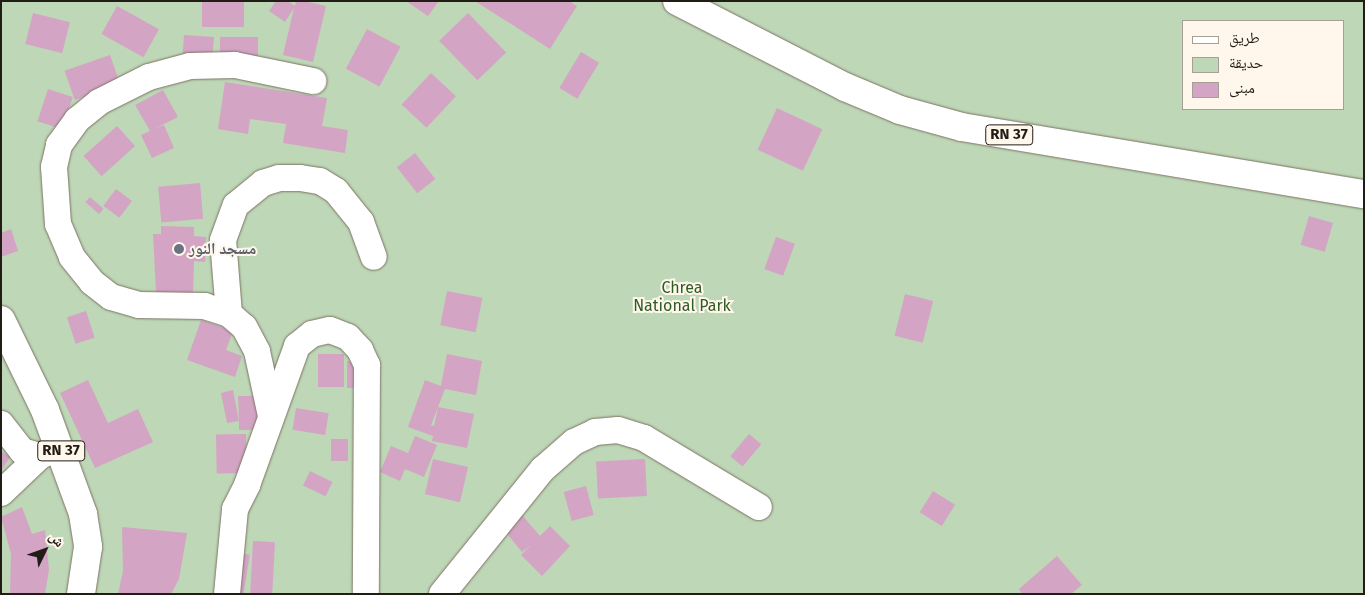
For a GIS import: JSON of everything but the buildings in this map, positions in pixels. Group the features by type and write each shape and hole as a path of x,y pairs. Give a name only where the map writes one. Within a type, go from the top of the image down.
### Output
{"main road":[{"name":"RN 37","path":"677,1 845,87 900,110 962,127 1364,194"},
{"name":"RN 37","path":"1,320 50,451 84,523 88,547 82,593"}],"street":[{"path":"271,416 257,351 244,327 229,314 205,306 139,305 111,297 92,282 72,257 58,224 54,184 59,145 77,120 99,102 149,77 190,66 235,64 313,81"},
{"path":"229,314 223,240 236,205 263,183 279,178 300,178 320,181 336,191 361,222 374,257"},
{"path":"227,594 235,509 247,485 297,346 312,334 330,330 348,336 360,350 367,365 366,594"},
{"path":"1,424 22,451 50,451"},
{"path":"442,594 543,469 574,442 596,432 618,430 644,438 759,507"},
{"path":"1,493 50,451"}],"green space":[{"name":"Chrea National Park","path":"1,1 1364,1 1364,594 1,594"}],"place":[{"name":"مسجد النور","path":"179,249"}]}
